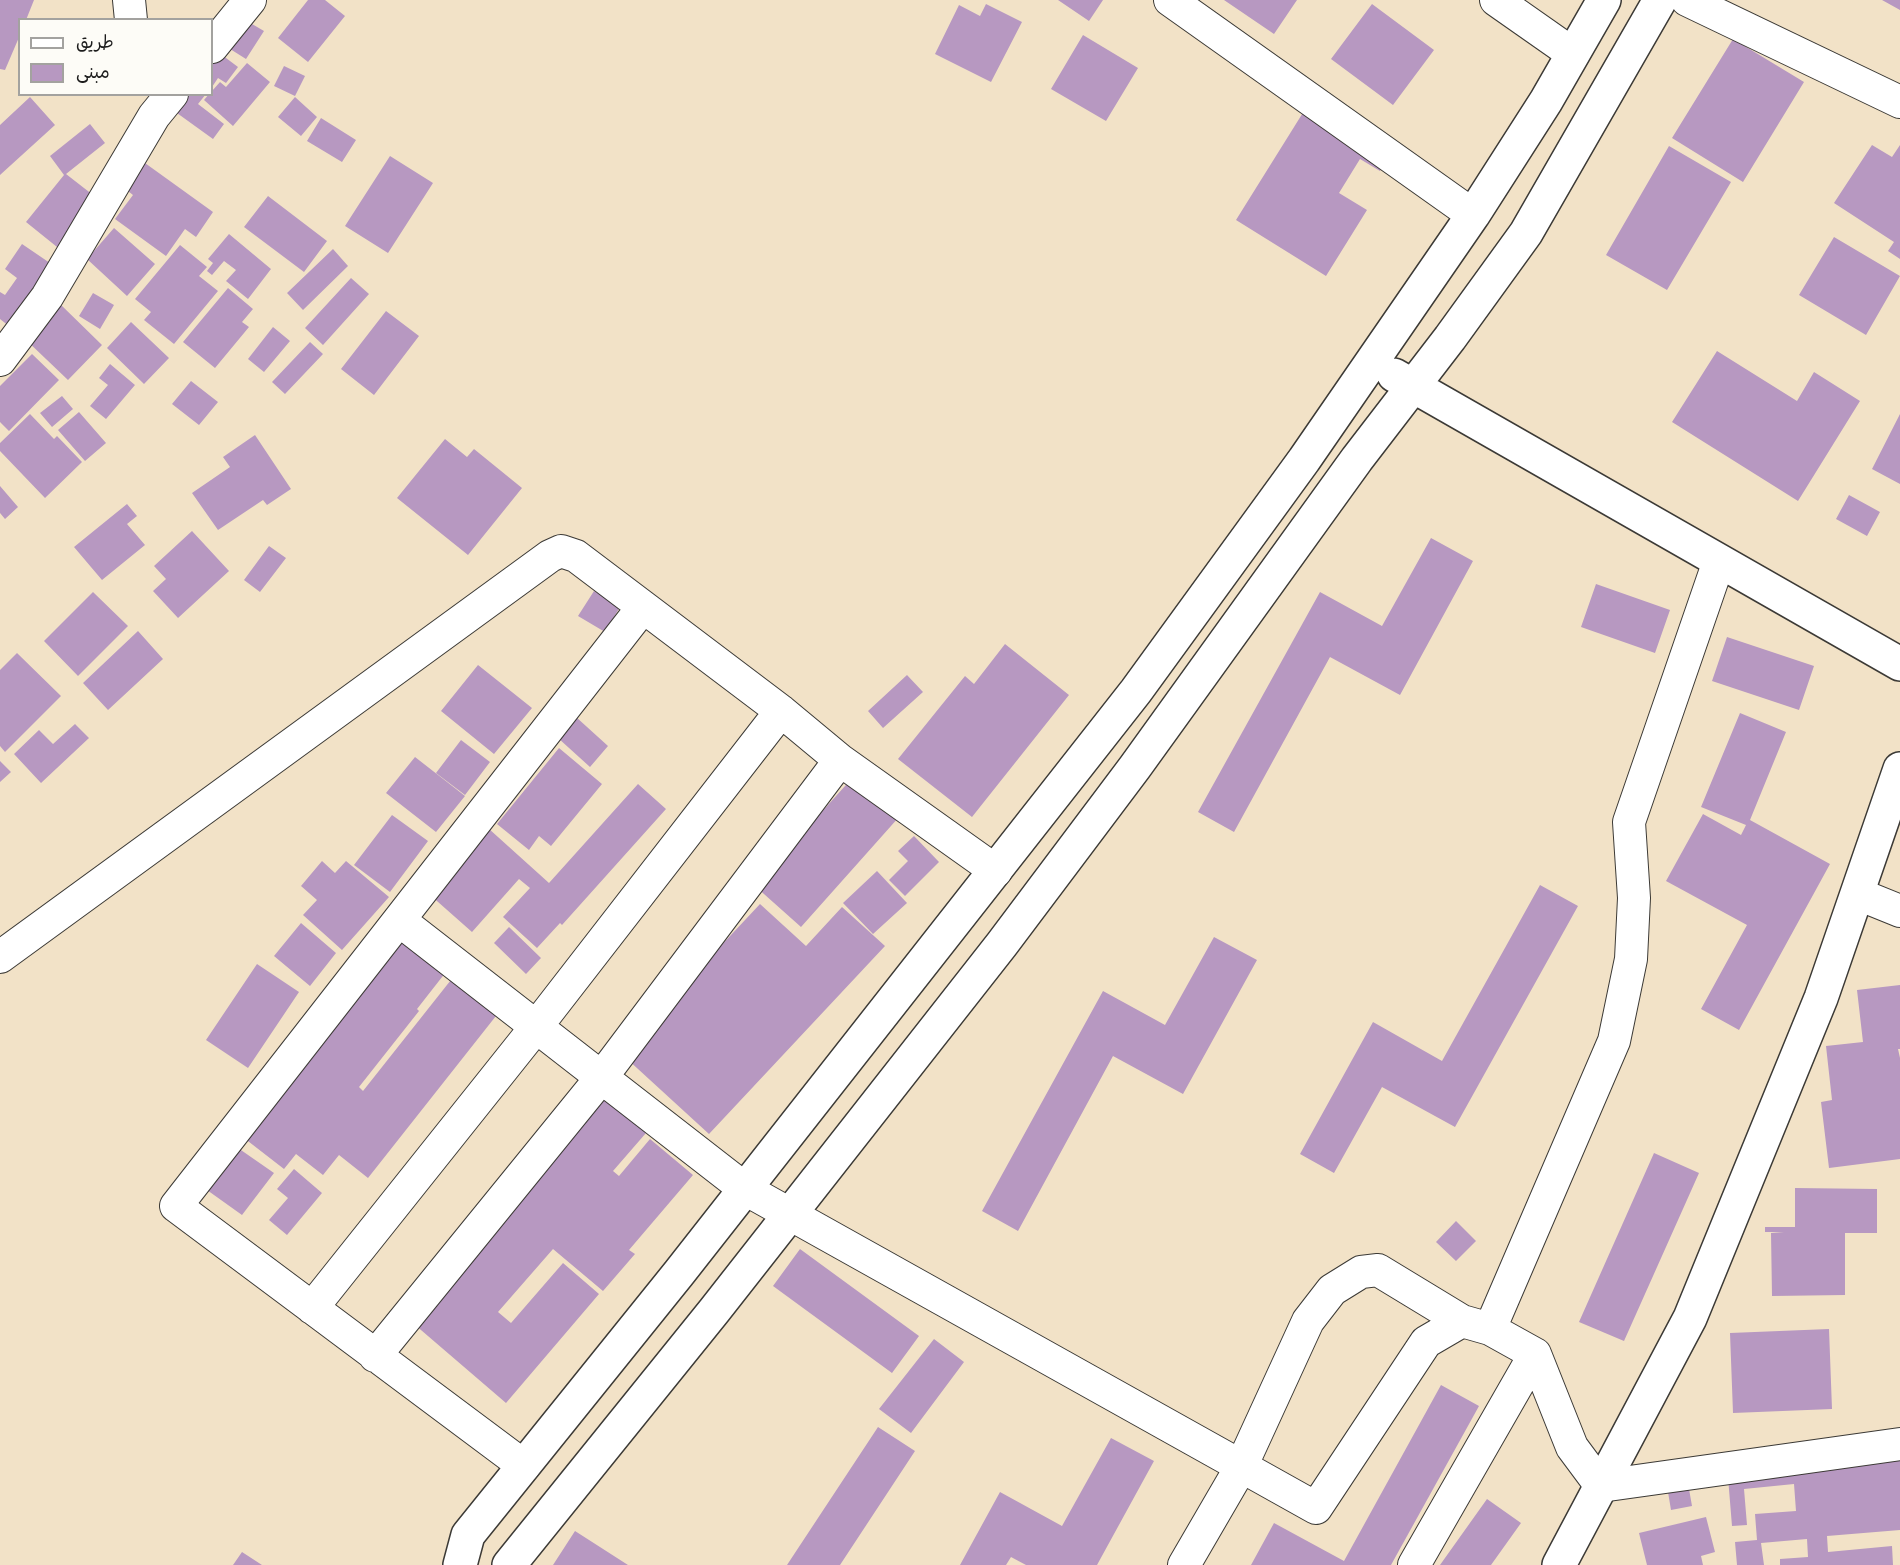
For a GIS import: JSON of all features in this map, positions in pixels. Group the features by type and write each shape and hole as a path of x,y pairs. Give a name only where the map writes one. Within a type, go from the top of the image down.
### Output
{"main road":[{"path":"460,1565 468,1535 745,1189 1136,691 1304,459 1473,215 1546,101 1604,0"},
{"path":"509,1565 714,1311 1036,899 1136,767 1357,459 1526,233 1660,0"},
{"path":"1372,362 1900,664"},
{"path":"1558,1565 1690,1318 1821,998 1900,769"}],"street":[{"path":"129,0 131,18"},
{"path":"213,46 250,0"},
{"path":"1170,0 1473,215"},
{"path":"1496,0 1573,54"},
{"path":"1687,0 1900,102"},
{"path":"0,360 47,297 159,102"},
{"path":"0,957 550,556 561,551 576,556 781,711 840,760 996,870"},
{"path":"399,920 745,1189 1316,1508 1426,1342 1476,1325 1614,1041 1631,959 1634,898 1629,822 1719,561"},
{"path":"524,1466 176,1206 643,607"},
{"path":"312,1308 536,1027 781,711"},
{"path":"375,1356 601,1078 840,760"},
{"path":"1858,894 1900,910"},
{"path":"1184,1565 1241,1467 1308,1321 1332,1290 1361,1272 1378,1270 1476,1325 1535,1354 1572,1447 1601,1486 1900,1444"},
{"path":"1414,1565 1535,1354"}],"building":[{"path":"0,0 34,0 27,18 18,18 18,40 5,70 0,69"},
{"path":"246,0 267,0 252,24 264,31 246,59 219,42"},
{"path":"308,0 325,0 345,16 308,62 278,38"},
{"path":"1058,0 1103,0 1089,21"},
{"path":"1224,0 1297,0 1274,34"},
{"path":"1882,0 1900,0 1900,10"},
{"path":"986,4 1022,22 991,82 935,54 959,5 980,16"},
{"path":"1372,4 1434,50 1393,105 1331,59"},
{"path":"1083,35 1138,68 1106,121 1051,89"},
{"path":"1733,39 1804,82 1743,182 1672,138"},
{"path":"214,49 238,67 226,83 218,78 213,86"},
{"path":"247,63 270,82 233,126 204,100 207,96 213,96 213,90 220,82 226,87"},
{"path":"284,66 305,76 295,96 274,86"},
{"path":"1314,95 1395,145 1380,171 1360,159 1339,193 1367,210 1326,276 1236,220"},
{"path":"179,96 204,96 198,104 224,124 213,139 170,108"},
{"path":"30,97 55,125 0,175 0,125"},
{"path":"295,97 317,117 301,136 278,117"},
{"path":"321,118 356,140 342,162 307,141"},
{"path":"90,124 105,143 66,174 102,202 62,251 26,222 64,175 50,156"},
{"path":"1872,145 1892,157 1900,145 1900,259 1888,251 1894,242 1834,203"},
{"path":"1669,146 1731,182 1667,290 1606,255"},
{"path":"390,156 433,183 388,253 345,226"},
{"path":"138,158 213,212 196,237 185,229 166,256 115,219 133,195 119,184"},
{"path":"268,196 327,241 304,272 244,227"},
{"path":"114,228 155,264 127,296 87,259"},
{"path":"229,234 271,269 248,299 226,281 236,270 224,261 212,275 207,271 213,263 208,259"},
{"path":"1834,237 1900,276 1866,335 1799,295"},
{"path":"22,244 72,278 58,302 102,345 68,380 24,338 0,319 0,292 5,295 17,278 5,269"},
{"path":"180,245 207,267 199,276 218,291 174,344 144,320 151,312 135,299"},
{"path":"333,249 348,266 303,310 287,293"},
{"path":"351,278 369,294 323,345 305,328"},
{"path":"228,288 253,309 242,322 249,327 215,368 183,342"},
{"path":"93,293 114,305 100,329 79,316"},
{"path":"386,311 419,336 374,395 341,369"},
{"path":"131,322 169,358 144,384 107,348"},
{"path":"273,327 290,341 264,372 248,359"},
{"path":"310,342 323,354 285,394 272,382"},
{"path":"1717,351 1797,401 1814,372 1860,401 1798,501 1672,422"},
{"path":"32,354 59,380 9,431 0,422 0,386"},
{"path":"110,364 135,385 106,419 90,406 108,385 99,378"},
{"path":"191,381 218,402 199,425 172,404"},
{"path":"62,396 73,409 52,427 40,413"},
{"path":"79,412 106,443 85,461 58,430"},
{"path":"30,414 54,439 57,436 82,462 45,498 0,451 0,443"},
{"path":"1900,414 1900,484 1872,469"},
{"path":"255,435 291,489 267,505 263,500 218,530 192,493 230,467 223,457"},
{"path":"445,439 467,457 474,449 522,488 468,555 397,498"},
{"path":"0,486 18,507 5,519 0,513"},
{"path":"1849,495 1880,512 1867,536 1836,519"},
{"path":"127,504 137,516 127,524 145,545 102,580 74,547"},
{"path":"192,531 229,571 178,618 153,591 166,579 154,566"},
{"path":"1431,538 1473,561 1400,695 1330,657 1234,832 1198,812 1320,592 1382,626"},
{"path":"269,546 286,558 260,592 244,580"},
{"path":"1596,584 1670,610 1655,653 1581,627"},
{"path":"594,591 620,607 605,632 578,616"},
{"path":"93,592 128,626 78,676 44,641"},
{"path":"138,631 163,659 108,710 83,683"},
{"path":"1727,637 1814,666 1799,710 1712,681"},
{"path":"1005,644 1069,695 972,817 898,759 965,676 974,684"},
{"path":"17,653 61,696 5,752 0,746 0,670"},
{"path":"478,665 532,708 494,754 441,711"},
{"path":"907,675 923,692 883,728 868,711"},
{"path":"1740,713 1786,732 1750,820 1830,864 1739,1030 1701,1009 1747,925 1666,881 1703,814 1741,835 1746,825 1701,807"},
{"path":"576,717 608,746 590,767 558,738"},
{"path":"75,724 89,738 41,783 14,754 39,730 53,744"},
{"path":"461,740 490,762 465,795 436,773"},
{"path":"559,748 602,784 551,846 539,836 529,850 497,824"},
{"path":"415,757 465,796 436,832 386,793"},
{"path":"0,761 11,772 0,782"},
{"path":"854,776 899,817 801,927 755,886"},
{"path":"638,784 666,809 562,925 560,923 537,948 503,917 530,888 519,879 472,932 429,894 488,828 549,883"},
{"path":"392,815 428,841 390,892 354,865"},
{"path":"914,836 939,862 905,896 889,880 908,861 898,851"},
{"path":"322,861 335,873 346,861 389,897 342,950 303,915 317,900 301,886"},
{"path":"877,871 907,903 873,934 843,903"},
{"path":"1540,885 1578,906 1455,1127 1382,1087 1334,1173 1300,1154 1373,1022 1442,1061"},
{"path":"760,904 806,946 842,907 885,946 709,1134 626,1058 658,1013"},
{"path":"301,923 336,953 310,986 274,956"},
{"path":"509,927 541,958 526,974 494,943"},
{"path":"410,928 453,963 417,1009 419,1011 359,1087 363,1091 462,966 507,1002 368,1178 339,1155 323,1175 296,1154 284,1169 244,1138"},
{"path":"1214,937 1257,960 1183,1094 1113,1056 1018,1231 982,1211 1103,991 1165,1025"},
{"path":"257,964 299,992 248,1068 206,1040"},
{"path":"1900,985 1900,1049 1898,1049 1900,1058 1900,1159 1829,1168 1821,1102 1832,1100 1826,1046 1863,1042 1857,990"},
{"path":"600,1093 646,1133 613,1171 619,1176 650,1139 693,1175 629,1250 635,1254 603,1291 553,1249 498,1312 511,1323 563,1263 599,1294 506,1403 407,1318"},
{"path":"238,1148 274,1173 242,1215 207,1190"},
{"path":"1654,1153 1699,1173 1624,1341 1579,1322"},
{"path":"294,1169 322,1193 287,1235 269,1220 288,1198 277,1189"},
{"path":"1795,1188 1877,1189 1877,1233 1845,1233 1845,1295 1772,1296 1771,1233 1784,1232 1765,1232 1765,1227 1795,1227"},
{"path":"1456,1221 1476,1241 1456,1261 1436,1242"},
{"path":"800,1249 919,1336 892,1373 773,1286"},
{"path":"1829,1329 1832,1409 1733,1413 1730,1333"},
{"path":"934,1339 964,1362 911,1433 879,1409"},
{"path":"1441,1385 1479,1406 1391,1565 1251,1565 1274,1523 1344,1561"},
{"path":"878,1427 915,1451 840,1565 787,1565"},
{"path":"1111,1438 1154,1461 1097,1565 1026,1565 1011,1557 1006,1565 960,1565 1000,1492 1062,1526"},
{"path":"1900,1450 1900,1530 1827,1536 1828,1552 1892,1546 1893,1565 1780,1565 1780,1559 1808,1557 1807,1539 1761,1543 1764,1565 1737,1565 1735,1542 1757,1540 1755,1514 1796,1511 1794,1484 1744,1489 1747,1525 1732,1526 1727,1465"},
{"path":"1689,1489 1692,1506 1671,1510 1668,1492"},
{"path":"1487,1499 1521,1523 1491,1565 1440,1565"},
{"path":"1706,1517 1715,1552 1701,1556 1703,1565 1647,1565 1639,1533"},
{"path":"575,1531 628,1565 553,1565"},
{"path":"242,1552 262,1565 233,1565"}]}
